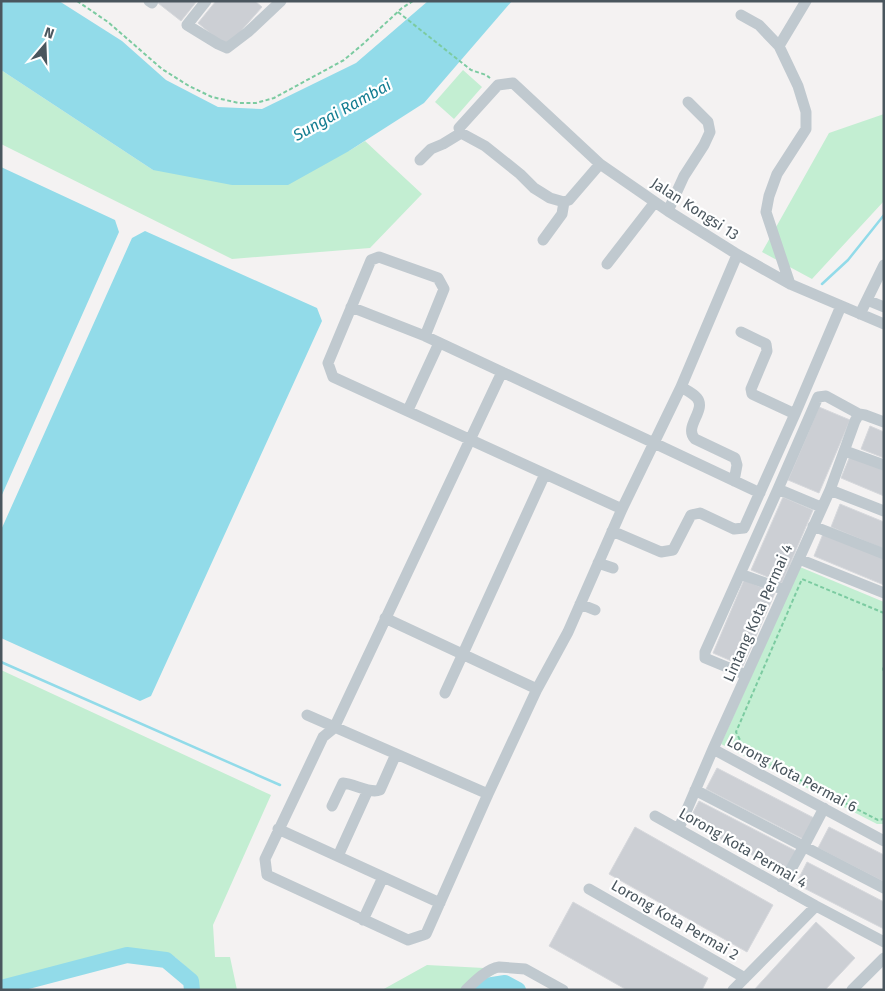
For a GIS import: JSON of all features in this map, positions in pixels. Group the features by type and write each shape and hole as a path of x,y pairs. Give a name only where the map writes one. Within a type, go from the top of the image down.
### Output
{"street":[{"path":"149,1 152,3 153,1"},
{"path":"206,1 187,26 227,48 248,32 281,1"},
{"path":"778,46 806,1"},
{"path":"741,15 759,25 778,46 798,86 806,112 806,129 777,174 766,212 790,284"},
{"name":"Jalan Kongsi 13","path":"498,85 513,83 600,164 737,255 790,284 884,324"},
{"path":"498,85 459,128 461,133 485,146 520,174 534,188 550,198 564,202 569,200 600,164"},
{"path":"668,210 684,176 710,132 708,122 688,102"},
{"path":"420,160 431,149 461,133"},
{"path":"543,240 562,214 564,202"},
{"path":"607,264 655,202"},
{"path":"502,372 334,728 323,737 265,859 268,875 408,940 426,934 488,794 537,689 568,632 622,509 681,387 737,255"},
{"path":"425,336 444,289 438,278 379,257 371,260 328,363 333,377 622,509"},
{"path":"860,314 881,279 884,265"},
{"path":"867,300 884,307"},
{"path":"612,531 661,552 673,550 691,515 700,512 734,529 744,528 841,306"},
{"path":"351,307 425,336 654,442 760,494"},
{"path":"741,332 766,344 767,351 751,389 752,394 795,414"},
{"path":"408,410 439,343"},
{"path":"681,387 696,396 699,401 699,408 691,430 692,436 735,458 737,465 734,481"},
{"path":"746,675 705,658 705,652 818,397 826,396 862,414 884,422"},
{"name":"Lintang Kota Permai 4","path":"679,828 830,490 855,420 862,414"},
{"path":"845,450 884,466"},
{"path":"445,693 545,474"},
{"path":"778,489 821,507"},
{"path":"830,490 884,511"},
{"path":"813,526 884,554"},
{"path":"799,559 884,593"},
{"path":"598,563 613,568"},
{"path":"740,574 785,590"},
{"path":"580,604 595,610"},
{"path":"385,618 537,689"},
{"path":"307,716 488,794"},
{"name":"Lorong Kota Permai 6","path":"713,749 884,840"},
{"path":"332,806 343,783 375,792 380,790 396,754"},
{"path":"338,856 368,790"},
{"path":"695,790 884,888"},
{"path":"781,887 824,808"},
{"name":"Lorong Kota Permai 4","path":"655,816 816,906"},
{"path":"278,829 440,903"},
{"path":"363,920 383,877"},
{"name":"Lorong Kota Permai 2","path":"589,889 745,978"},
{"path":"733,990 816,906 884,942"},
{"path":"852,990 884,958"},
{"path":"466,990 477,979 494,968 525,969 563,990"}],"path":[{"path":"77,1 108,22 162,69 189,86 212,97 239,103 256,103 274,98 344,60 402,8 413,1"},
{"path":"398,12 471,70 486,75 498,85"},
{"path":"884,613 802,579 736,732 746,752 878,820 884,819"},
{"path":"884,667 884,672"}],"green space":[{"path":"1,70 153,170 349,151 365,141 422,194 370,248 232,259 1,144"},
{"path":"463,70 482,87 454,119 435,102"},
{"path":"884,114 884,201 812,279 762,252 829,133"},
{"path":"800,567 884,602 884,824 877,824 721,744"},
{"path":"1,670 271,795 213,925 215,957 230,957 237,990 199,990 194,974 175,957 149,953 112,953 84,964 37,978 1,983"},
{"path":"427,965 503,969 476,985 472,990 382,990"}],"water":[{"name":"Sungai Rambai","path":"1,1 59,1 122,41 166,80 218,107 262,109 356,63 428,1 512,1 424,103 349,151 288,185 232,185 153,170 1,70"},
{"path":"1,167 115,220 119,232 1,497"},
{"path":"145,231 317,308 322,321 151,696 140,701 1,638 1,530 132,238"}],"building":[{"path":"160,1 197,1 181,21 158,3"},
{"path":"216,1 255,1 262,7 227,47 198,23"},
{"path":"819,407 850,420 819,493 788,480"},
{"path":"870,426 884,432 884,458 861,449"},
{"path":"850,456 884,469 884,496 841,478"},
{"path":"783,497 813,510 782,583 751,570"},
{"path":"840,504 884,522 884,549 831,527"},
{"path":"823,534 884,558 884,585 814,556"},
{"path":"744,580 775,593 743,666 713,653"},
{"path":"717,768 814,818 803,839 706,789"},
{"path":"699,801 796,851 785,872 688,822"},
{"path":"635,827 773,905 747,952 609,874"},
{"path":"829,827 884,855 884,882 818,848"},
{"path":"807,862 884,902 884,929 796,884"},
{"path":"573,902 708,978 702,990 627,990 549,946"},
{"path":"816,922 855,958 825,990 754,990"}],"waterway":[{"path":"822,284 848,260 884,215"},
{"path":"1,662 280,785"},
{"path":"1,988 127,955 166,960 191,981 192,990"},
{"path":"482,990 486,986 505,983 518,990"}]}
